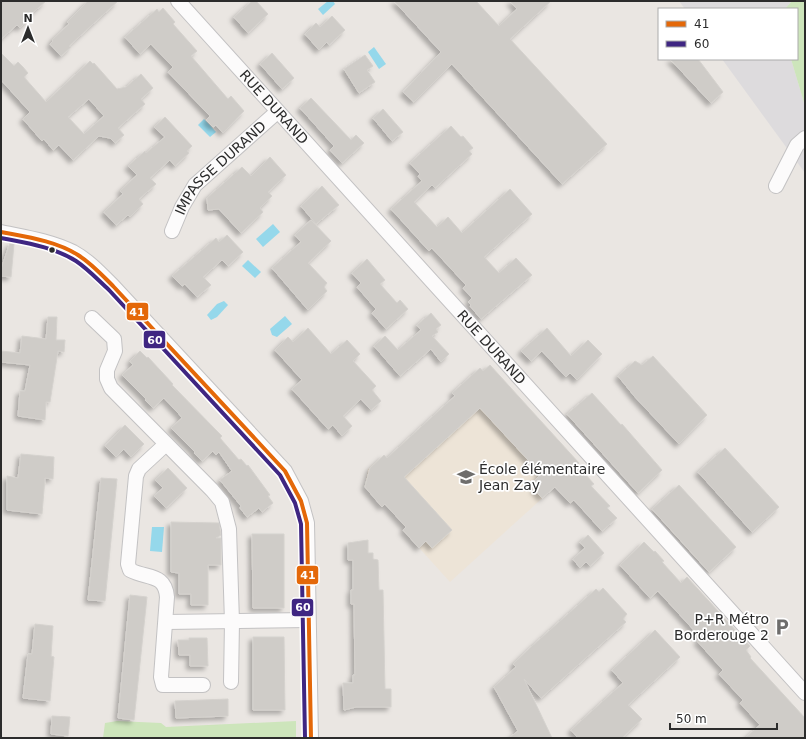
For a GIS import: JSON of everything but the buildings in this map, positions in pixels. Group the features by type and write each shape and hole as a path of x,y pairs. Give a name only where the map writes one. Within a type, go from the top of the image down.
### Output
{"street":[{"name":"RUE DURAND","path":"178,1 805,693"},
{"name":"IMPASSE DURAND","path":"172,231 182,207 195,185 277,112"},
{"path":"776,186 797,145 805,138"},
{"path":"1,232 45,242 73,252 92,266 119,292 285,471 301,501 307,522 311,738"},
{"path":"92,318 114,339 115,351 107,370 107,379 110,388 222,502 229,529 232,622 231,682"},
{"path":"166,444 139,469 136,476 128,564 130,570 137,574 154,577 162,582 167,588 166,622 161,678 163,685 203,685"},
{"path":"166,622 308,620"}],"shaded area":[{"path":"679,1 792,1 786,8 684,8"},
{"path":"723,60 791,60 805,106 805,173"},
{"name":"École élémentaire Jean Zay","path":"490,365 580,464 450,582 403,530 406,527 385,504 382,507 365,487 368,469 384,455 387,458"}],"green space":[{"path":"792,1 805,1 805,106 791,60 798,60 798,8 786,8"},
{"path":"117,721 161,723 166,727 296,721 296,738 103,738 105,723"}],"water":[{"path":"328,1 333,1 335,4 323,15 318,9"},
{"path":"374,47 386,64 379,69 368,52"},
{"path":"204,119 216,132 210,137 198,125"},
{"path":"273,224 280,232 263,247 256,239"},
{"path":"248,260 261,272 255,278 242,266"},
{"path":"224,301 228,305 217,317 211,320 207,315 217,304"},
{"path":"285,316 292,324 277,337 272,335 270,329"},
{"path":"152,527 164,527 162,552 150,551"}],"transit line":[{"name":"41","path":"1,232 41,240 60,246 78,255 92,265 285,471 301,501 307,523 311,738"},
{"name":"60","path":"1,238 59,252 76,261 85,268 109,290 280,475 295,503 301,524 305,738"}],"place":[{"name":"École élémentaire Jean Zay","path":"466,477"},
{"name":"P+R Métro Borderouge 2","path":"782,627"}]}
